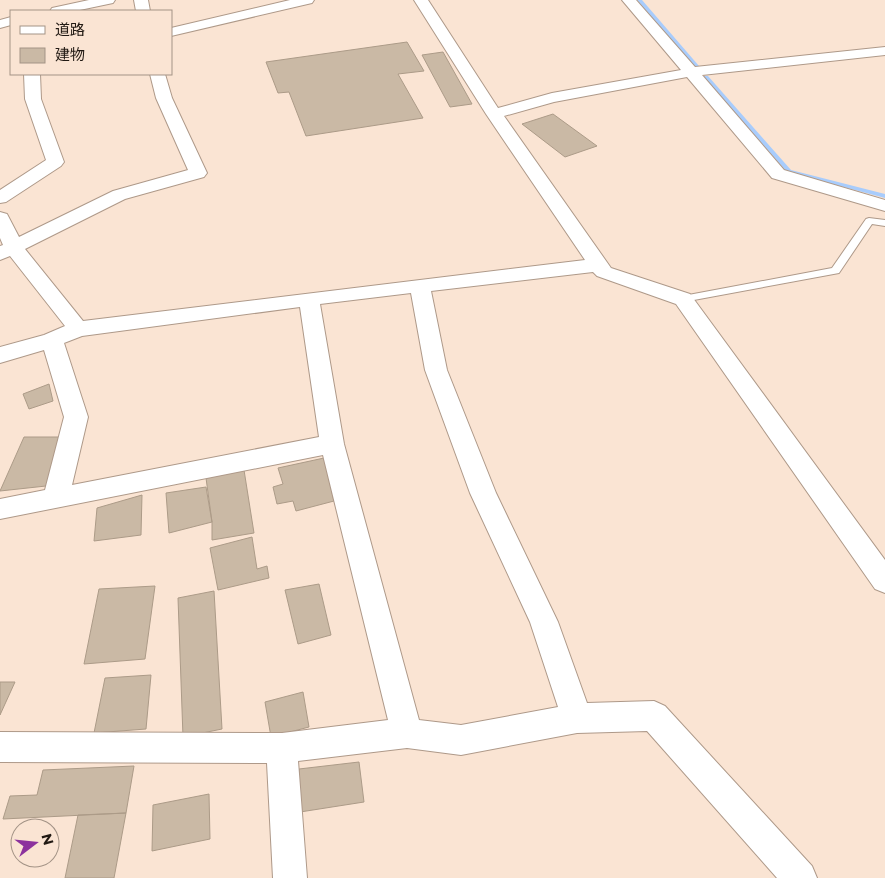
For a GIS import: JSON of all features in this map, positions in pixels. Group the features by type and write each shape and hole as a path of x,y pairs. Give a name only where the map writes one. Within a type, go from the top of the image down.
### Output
{"street":[{"path":"172,32 307,0"},
{"path":"421,0 494,114 598,265 604,272 683,299 885,581"},
{"path":"629,0 778,174 885,206"},
{"path":"61,10 100,1"},
{"path":"494,114 552,98 692,72 885,51"},
{"path":"0,198 55,162 33,99 32,75"},
{"path":"7,251 119,196 198,173 164,98 158,75"},
{"path":"0,218 7,251 78,329"},
{"path":"0,355 52,340 78,329 309,299 598,265"},
{"path":"420,286 436,370 483,493 544,622 577,718"},
{"path":"309,299 332,444 407,733"},
{"path":"52,340 76,417 56,498"},
{"path":"0,509 332,444"},
{"path":"0,747 282,748 407,733 461,740 577,718 654,716 800,878"},
{"path":"282,748 290,878"}],"lane":[{"path":"683,299 835,271 869,221 885,223"}],"building":[{"path":"407,42 424,71 398,74 423,118 306,136 289,92 278,93 266,62"},
{"path":"443,52 472,104 450,107 422,55"},
{"path":"553,114 597,146 565,157 522,124"},
{"path":"49,384 53,401 29,409 23,394"},
{"path":"24,437 63,437 46,486 0,491"},
{"path":"324,458 334,501 296,511 293,501 277,504 273,487 283,484 278,468"},
{"path":"244,470 254,533 212,540 212,522 206,478"},
{"path":"206,487 212,522 169,533 166,493"},
{"path":"142,495 141,535 94,541 97,508"},
{"path":"252,537 257,569 267,566 269,578 218,590 210,548"},
{"path":"319,584 331,635 298,644 285,590"},
{"path":"155,586 145,659 84,664 99,589"},
{"path":"214,591 222,729 183,737 178,598"},
{"path":"151,675 146,729 94,733 105,678"},
{"path":"0,682 15,682 0,715"},
{"path":"303,692 309,727 271,737 265,702"},
{"path":"359,762 364,802 300,812 299,769"},
{"path":"134,766 126,813 3,819 10,796 37,795 43,770"},
{"path":"209,794 210,839 152,851 153,805"},
{"path":"126,813 114,878 65,878 78,815"}],"waterway":[{"path":"639,0 697,67"},
{"path":"706,77 789,171 885,196"}]}
